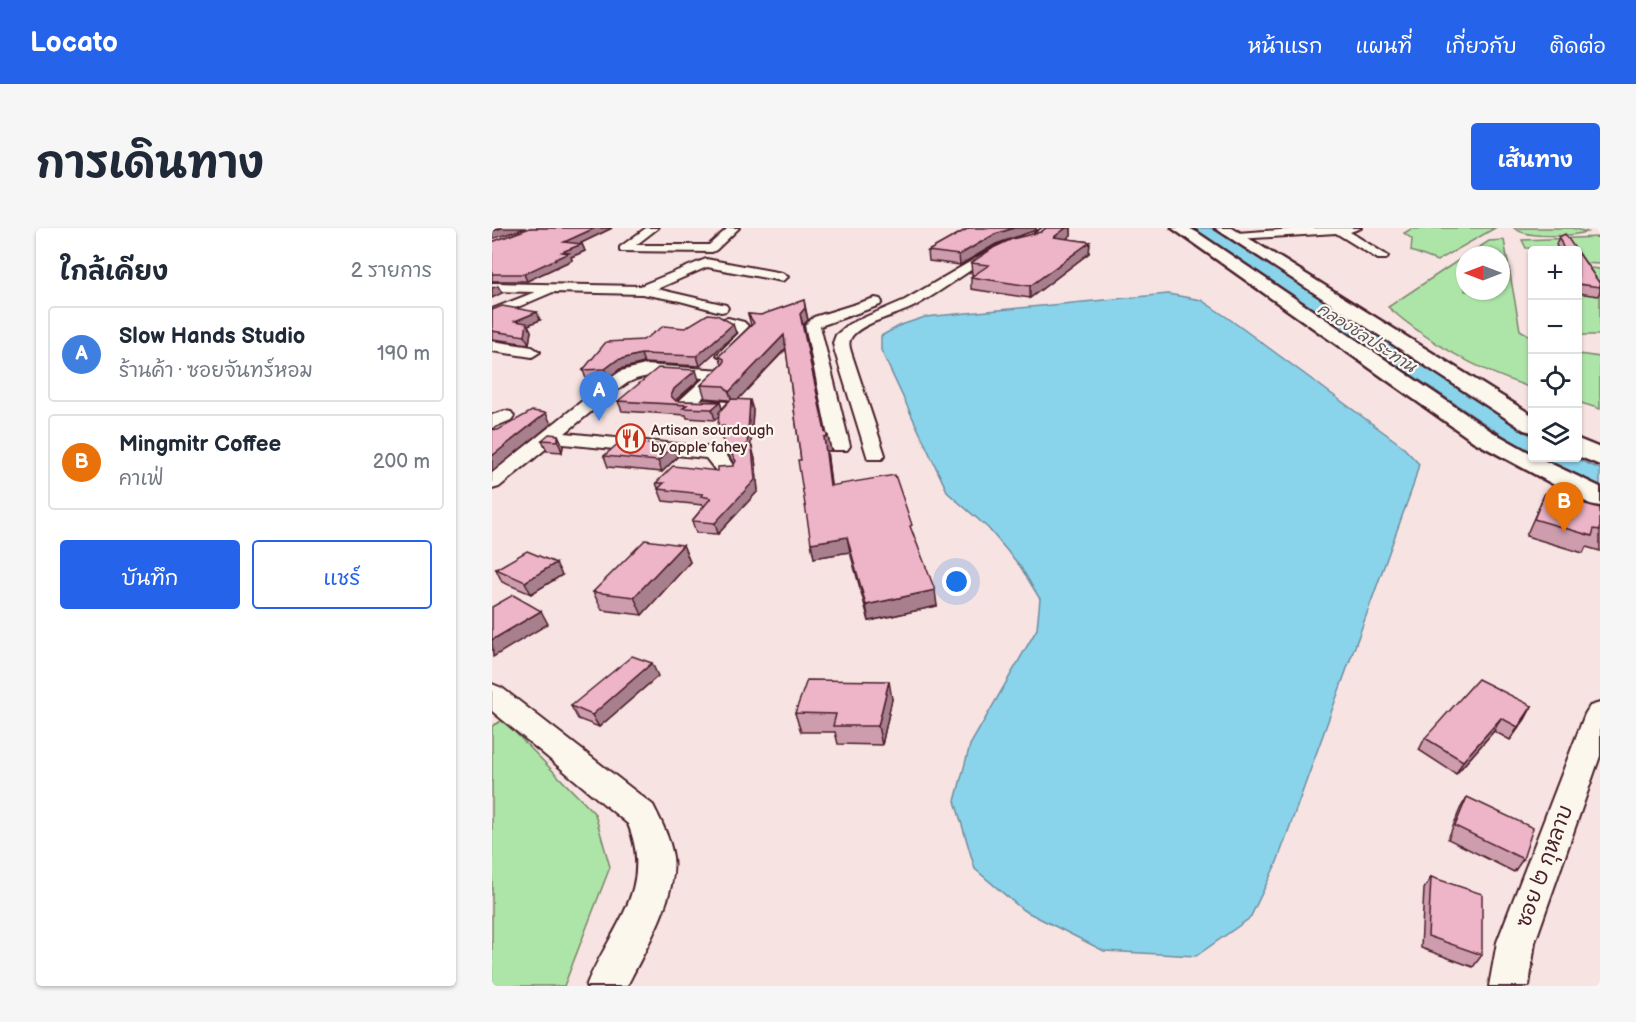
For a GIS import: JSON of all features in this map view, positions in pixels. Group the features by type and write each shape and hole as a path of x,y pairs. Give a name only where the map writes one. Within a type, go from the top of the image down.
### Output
{"main road":[{"path":"1179,228 1482,436 1541,470 1600,498"},
{"path":"1229,232 1528,421"},
{"path":"1582,449 1600,457"}],"street":[{"path":"653,228 624,249 712,248 734,228"},
{"path":"875,455 843,352 841,343 844,335 860,323 910,303 1007,246 1035,241 1047,232 1048,228"},
{"path":"1229,232 1356,228"},
{"path":"1337,229 1382,256"},
{"path":"642,290 700,262 732,261"},
{"path":"700,262 782,277"},
{"path":"840,446 812,325 825,318 956,276"},
{"path":"492,286 642,290 682,297 724,315 748,333 705,373"},
{"path":"492,315 555,289"},
{"path":"492,346 532,352"},
{"path":"492,483 627,375 645,369 718,374 685,405 722,406"},
{"path":"548,437 710,452 717,455 727,472"},
{"path":"492,695 641,815 652,838 656,865 650,894 606,986"},
{"name":"ซอย ๒ กุหลาบ","path":"1509,986 1516,942 1600,714"}],"green space":[{"path":"1495,228 1463,246 1456,246 1456,250 1437,261 1411,251 1412,239 1404,233 1411,229"},
{"path":"1514,228 1572,228 1587,232 1571,235 1538,235 1528,234"},
{"path":"1600,237 1600,264 1582,263 1582,246 1528,246 1526,248 1522,240"},
{"path":"1504,240 1505,246 1481,246 1489,241"},
{"path":"1456,262 1456,300 1510,300 1510,274 1520,330 1528,335 1528,386 1493,373 1438,345 1388,307"},
{"path":"1582,267 1600,269 1600,335 1582,335"},
{"path":"1582,355 1600,357 1600,409 1582,403"},
{"path":"503,720 595,814 610,867 564,986 492,986 492,726"}],"water":[{"name":"คลองชลประทาน","path":"1191,228 1210,228 1217,231 1528,433 1528,452"},
{"path":"1168,294 1201,300 1228,318 1401,445 1419,464 1277,862 1250,918 1196,956 1104,951 1023,910 975,869 955,801 970,745 1037,629 1040,599 1020,566 988,528 948,493 881,350 881,336 901,325 925,317"},
{"path":"1582,461 1600,469 1600,486 1547,462"}],"building":[{"path":"530,228 595,228 564,242 582,244 562,252 569,253 524,274 492,274 492,242"},
{"path":"969,228 1014,228 995,234 959,255 928,251"},
{"path":"1046,228 1066,228 1054,237 1090,242 1030,286 971,277 989,265 971,263 995,247 1012,239 1041,232"},
{"path":"1565,234 1573,246 1562,246 1559,237"},
{"path":"1582,258 1600,284 1600,287 1582,285"},
{"path":"804,300 805,308 800,314 825,432 828,436 824,437 830,486 895,475 912,525 910,526 935,590 866,605 847,537 811,543 798,460 801,460 784,335 729,392 724,386 701,385 724,363 724,359 719,356 754,323 748,314 761,315"},
{"path":"502,306 537,312 515,321 527,323 525,336 492,331 492,310"},
{"path":"708,314 717,315 733,324 697,356 641,354 617,360 605,369 583,370 606,342 643,340 664,326 685,328"},
{"path":"658,368 696,370 674,389 671,396 676,401 720,402 712,409 683,408 687,405 618,401"},
{"path":"731,399 750,400 747,448 752,447 755,480 715,523 692,521 711,498 701,496 703,494 658,489 664,483 656,483 673,466 718,471 718,467 733,466 736,461 722,438 724,426 718,427 719,412"},
{"path":"532,411 546,413 492,456 492,429 498,430"},
{"path":"549,434 558,435 558,441 542,440"},
{"path":"621,441 673,446 658,461 604,456"},
{"path":"1545,493 1600,508 1600,530 1594,529 1592,536 1534,519"},
{"path":"645,540 683,545 634,597 593,592"},
{"path":"527,551 556,563 525,582 496,569"},
{"path":"513,595 541,611 492,640 492,607"},
{"path":"632,656 652,663 592,715 571,706"},
{"path":"1478,679 1532,706 1518,727 1501,718 1463,761 1425,738"},
{"path":"807,680 889,681 878,726 833,726 836,714 795,713"},
{"path":"1467,797 1533,828 1523,859 1455,826"},
{"path":"1431,877 1482,894 1482,955 1428,936"}],"place":[{"name":"Slow Hands Studio","path":"599,421"},
{"name":"Artisan sourdough by apple fahey","path":"630,439"},
{"name":"Mingmitr Coffee","path":"1564,532"}]}
